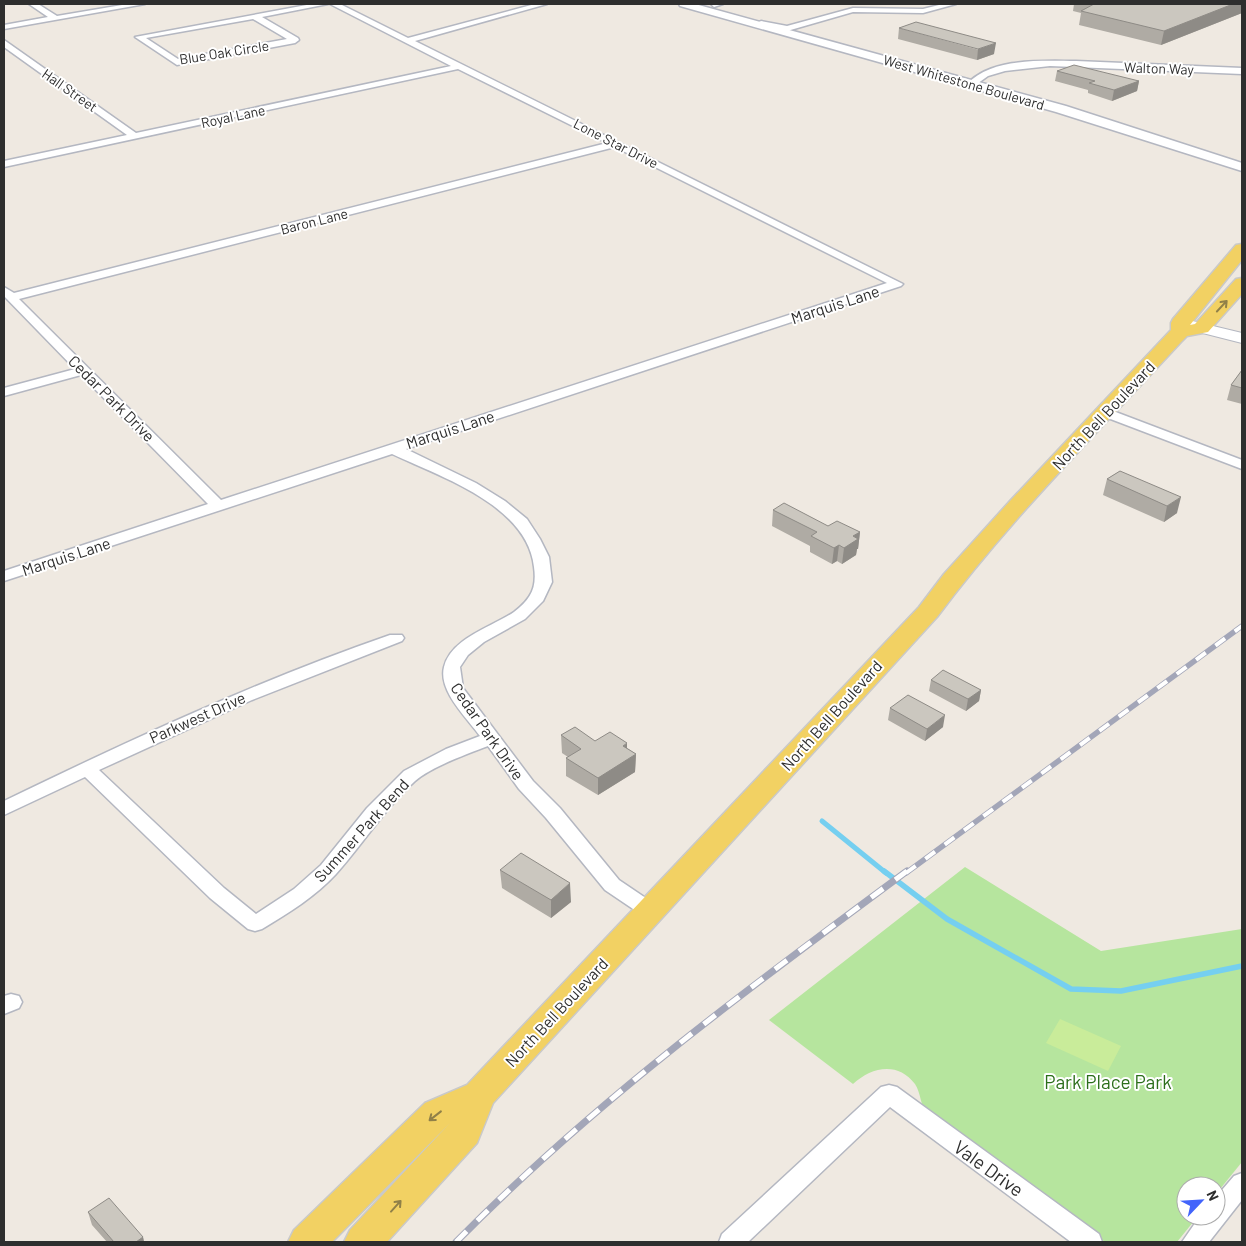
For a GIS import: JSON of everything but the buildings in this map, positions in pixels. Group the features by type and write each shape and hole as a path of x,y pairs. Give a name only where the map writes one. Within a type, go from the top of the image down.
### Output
{"main road":[{"name":"West Whitestone Boulevard","path":"684,4 824,43 1120,118 1242,156"},
{"name":"West Whitestone Boulevard","path":"714,4 890,53 1242,167"},
{"path":"824,43 837,42 890,53"},
{"name":"North Bell Boulevard","path":"363,1242 464,1132 479,1095 649,910 755,800 834,710 928,612 953,579 1180,328 1242,249"},
{"path":"1180,328 1201,328 1242,283"},
{"name":"North Bell Boulevard","path":"307,1242 437,1112 479,1095"}],"street":[{"path":"33,4 55,18"},
{"path":"4,27 141,4"},
{"name":"Blue Oak Circle","path":"254,16 295,40 177,62 138,37 254,16 324,4"},
{"name":"Lone Star Drive","path":"334,4 897,284"},
{"path":"409,40 543,4"},
{"path":"727,16 738,16 779,28 795,27 853,10 923,11 952,4"},
{"name":"Hall Street","path":"4,44 136,137"},
{"name":"Walton Way","path":"979,81 1014,67 1041,64 1242,71"},
{"name":"Walton Way","path":"979,81 1020,72 1076,65"},
{"name":"Royal Lane","path":"4,164 461,66"},
{"name":"Baron Lane","path":"8,293 616,144"},
{"name":"Marquis Lane","path":"4,576 897,284"},
{"name":"Cedar Park Drive","path":"8,293 219,507"},
{"path":"1180,328 1242,348"},
{"path":"1201,328 1242,338"},
{"path":"4,392 84,370"},
{"path":"1106,412 1242,465"},
{"name":"Cedar Park Drive","path":"392,448 495,500 514,513 528,530 544,565 544,587 534,602 522,613 464,648 451,665 450,676 454,688 526,785 553,813 612,885 649,910"},
{"name":"Parkwest Drive","path":"4,808 241,696 396,638"},
{"name":"Summer Park Bend","path":"86,768 217,893 255,924 301,894 328,870 374,813 410,775 452,754 491,738"},
{"name":"Vale Drive","path":"731,1242 889,1094 1090,1242"},
{"path":"1226,1203 1242,1183"},
{"path":"1194,1242 1208,1226"}],"green space":[{"name":"Park Place Park","path":"965,867 1101,951 1242,929 1242,1162 1226,1182 1226,1176 1176,1176 1176,1226 1190,1226 1177,1242 1105,1242 927,1113 915,1084 901,1072 893,1069 876,1070 853,1084 769,1020"},
{"path":"1060,1019 1121,1046 1108,1071 1046,1043"}],"waterway":[{"path":"822,821 886,873"},
{"path":"884,871 947,919 1071,989 1121,991 1242,966"}],"railway":[{"path":"906,873 1242,626"},
{"path":"456,1242 563,1141 618,1094 732,1002 907,871"}]}
